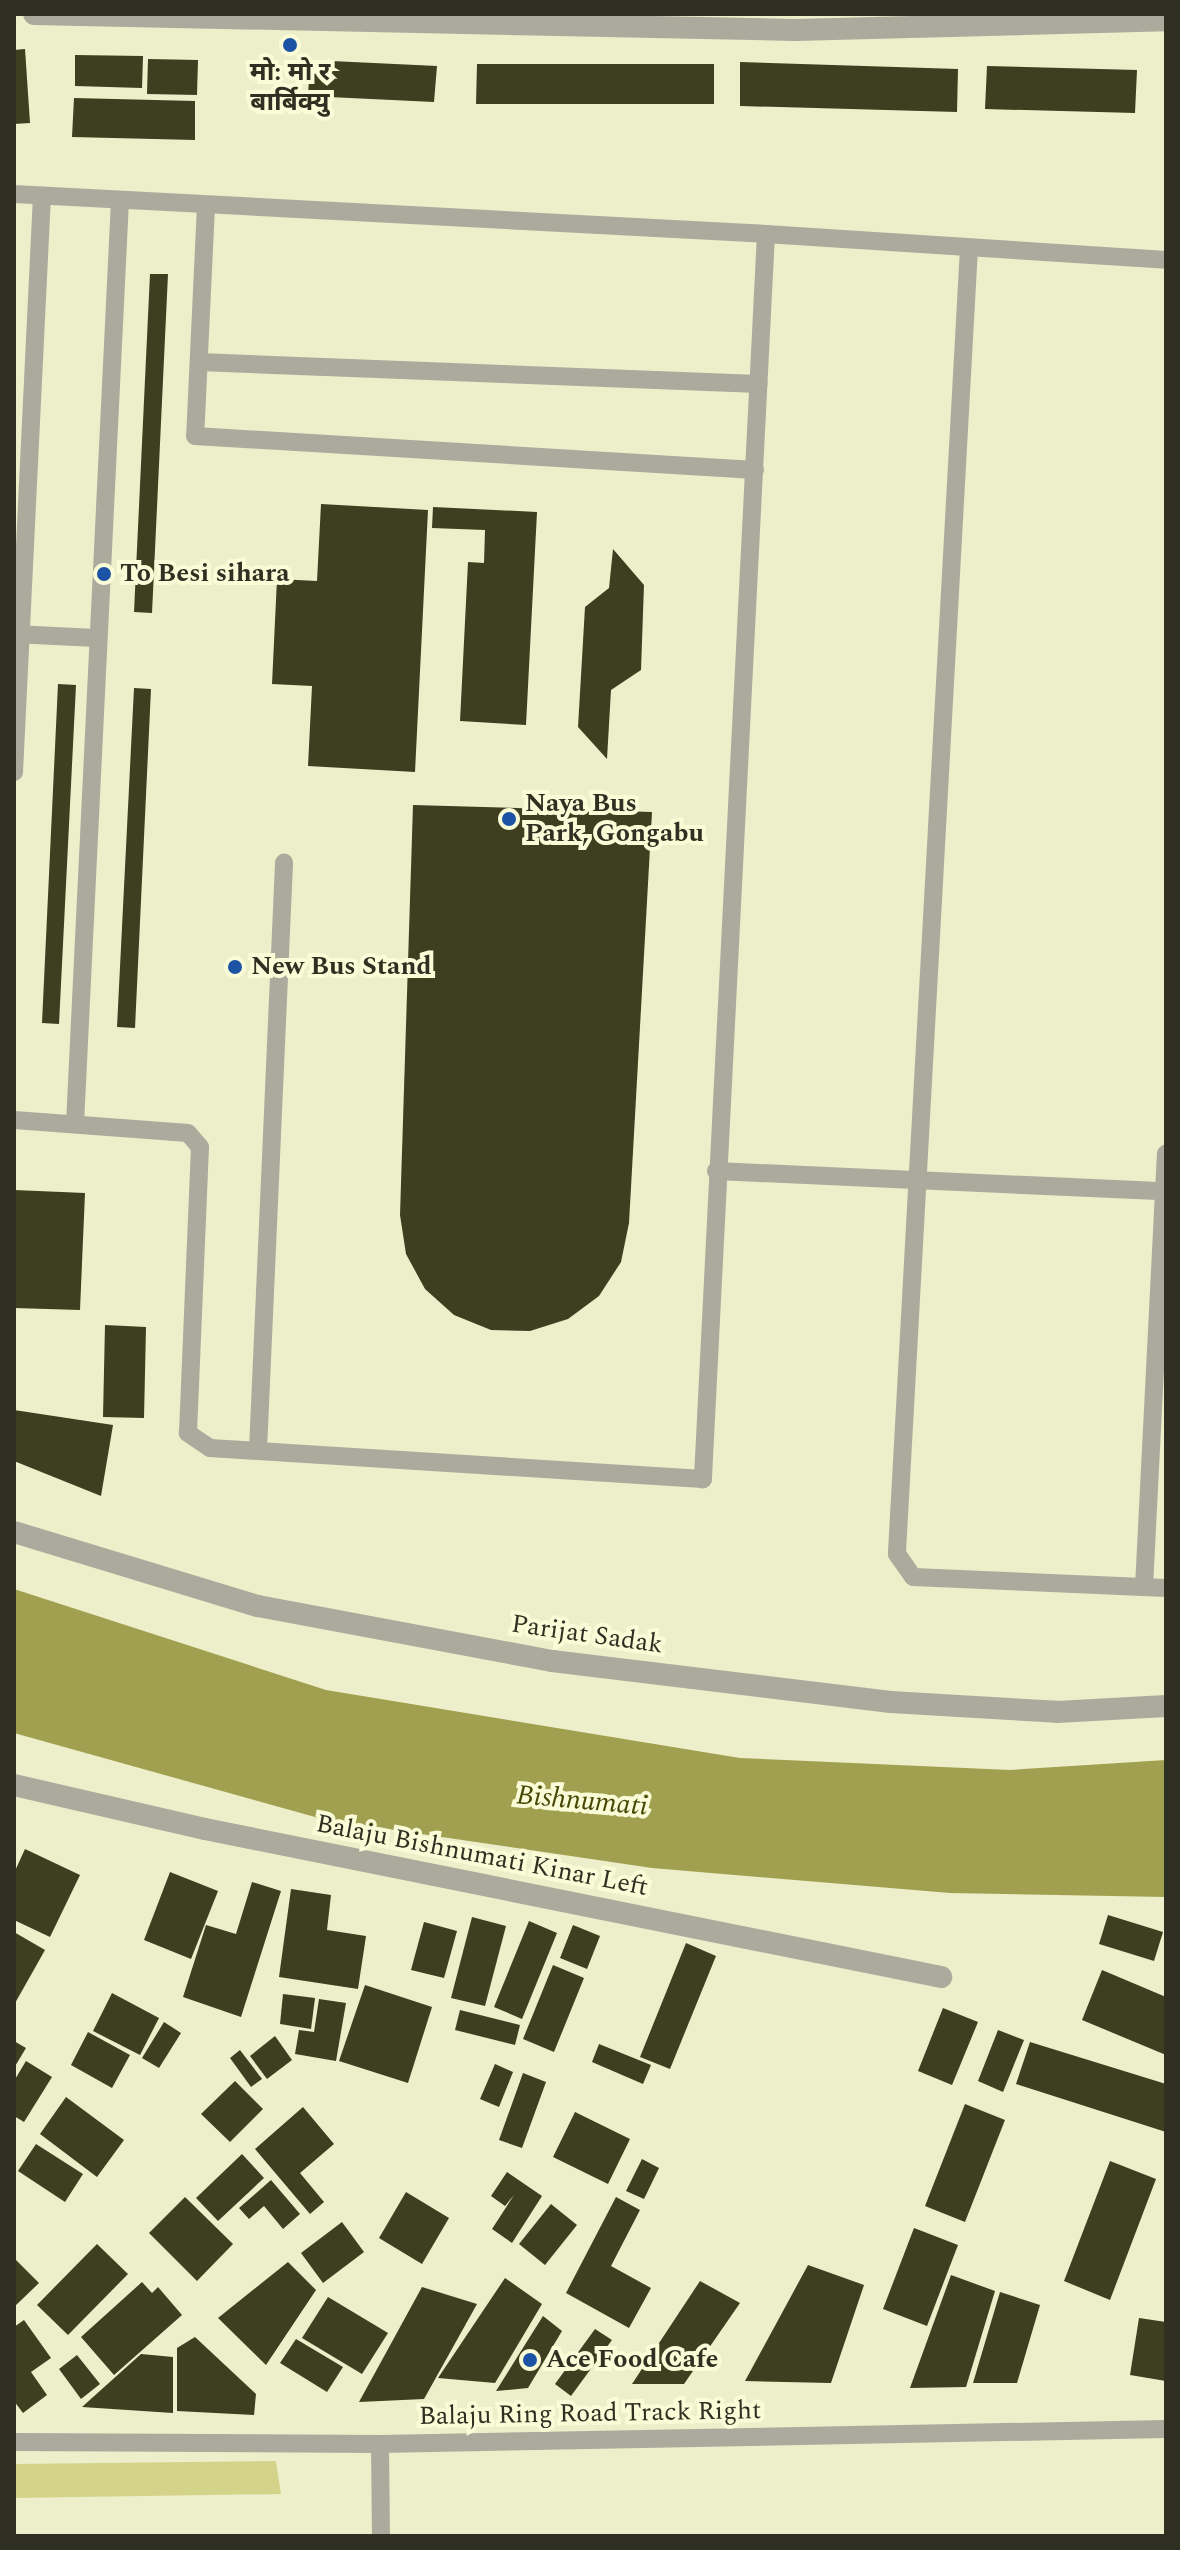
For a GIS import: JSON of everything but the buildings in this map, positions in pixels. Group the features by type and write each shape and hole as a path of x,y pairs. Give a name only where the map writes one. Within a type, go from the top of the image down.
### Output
{"street":[{"path":"34,14 795,30 1166,20"},
{"name":"Parijat Sadak","path":"14,1532 258,1606 552,1661 891,1702 1057,1712 1166,1706"},
{"name":"Balaju Bishnumati Kinar Left","path":"14,1785 205,1829 941,1977"}],"lane":[{"path":"14,194 766,234 1166,260"},
{"path":"14,772 17,634 42,196"},
{"path":"75,1124 96,638 120,201"},
{"path":"206,206 195,436 755,470"},
{"path":"14,1120 188,1133 200,1147 188,1433 210,1448 703,1479 716,1171 766,234"},
{"path":"969,248 897,1554 913,1577 1166,1588"},
{"path":"199,362 759,384"},
{"path":"17,634 96,638"},
{"path":"258,1450 284,863"},
{"path":"1144,1587 1166,1154"},
{"path":"716,1171 1164,1191"},
{"name":"Balaju Ring Road Track Right","path":"14,2442 380,2444 1166,2429"},
{"path":"380,2444 381,2536"}],"green space":[{"path":"276,2461 281,2494 14,2498 14,2464"}],"water":[{"name":"Bishnumati","path":"14,1589 326,1690 740,1758 1010,1770 1166,1760 1166,1897 950,1893 652,1868 326,1820 14,1733"}],"place":[{"name":"मो: मो र बार्बिक्यु","path":"290,45"},
{"name":"To Besi sihara","path":"104,574"},
{"name":"Naya Bus Park, Gongabu","path":"509,819"},
{"name":"New Bus Stand","path":"235,967"},
{"name":"Ace Food Cafe","path":"530,2360"}]}
